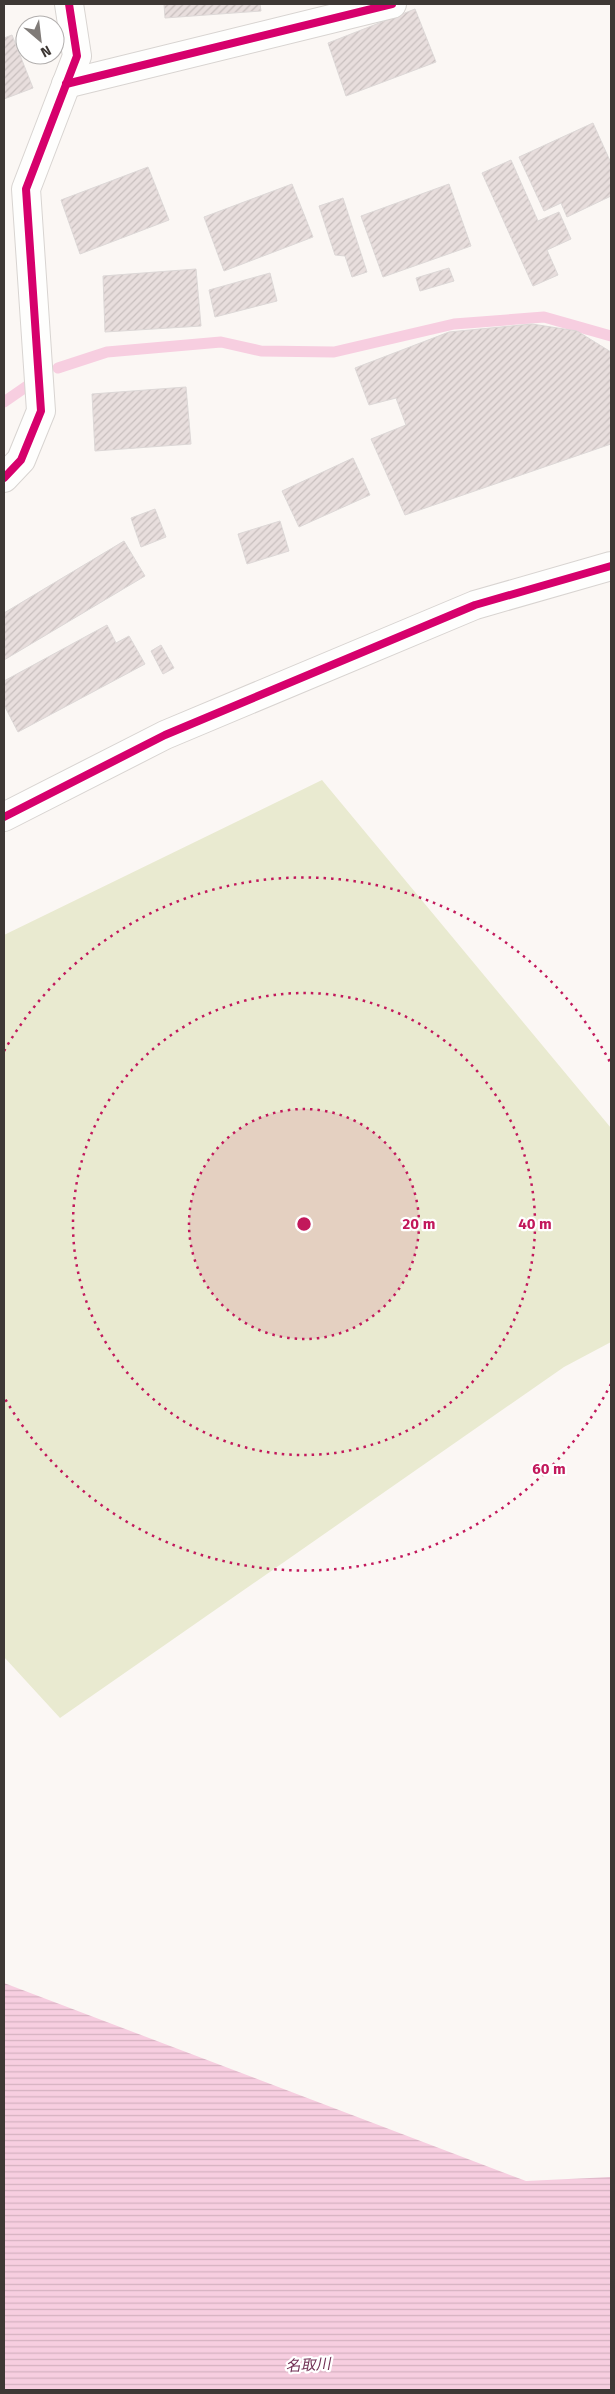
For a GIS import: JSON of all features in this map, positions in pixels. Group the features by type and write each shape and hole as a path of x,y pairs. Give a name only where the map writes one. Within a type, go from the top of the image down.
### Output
{"street":[{"path":"4,478 21,460 41,411 26,189 77,56 69,4"},
{"path":"66,84 392,4"},
{"path":"4,817 165,735 466,609 611,566"}],"green space":[{"path":"322,780 611,1128 611,1342 564,1367 60,1718 4,1657 4,935"}],"water":[{"name":"名取川","path":"4,1983 526,2181 611,2177 611,2390 4,2390"}],"building":[{"path":"164,4 260,4 261,11 165,18"},
{"path":"415,9 436,62 346,96 328,43"},
{"path":"12,35 15,43 15,65 24,65 33,88 4,99 4,38"},
{"path":"593,123 611,163 611,196 567,217 561,203 544,211 519,157"},
{"path":"511,160 538,221 559,212 571,239 547,250 558,275 533,286 482,173"},
{"path":"148,167 169,220 80,254 61,200"},
{"path":"292,184 313,237 224,271 204,217"},
{"path":"449,184 471,246 383,277 361,216"},
{"path":"343,198 367,272 352,277 345,256 335,255 319,206"},
{"path":"449,268 454,281 420,291 416,278"},
{"path":"196,269 201,326 105,332 103,276"},
{"path":"270,273 277,301 215,317 209,290"},
{"path":"532,324 577,331 611,352 611,444 405,515 371,439 406,425 396,398 369,405 355,368 449,332"},
{"path":"186,387 191,444 95,451 92,394"},
{"path":"353,458 370,495 299,527 282,491"},
{"path":"155,509 166,537 141,547 131,518"},
{"path":"280,521 289,551 247,564 238,534"},
{"path":"124,541 145,576 4,660 4,613"},
{"path":"107,625 116,643 129,636 145,664 18,732 4,705 4,681"},
{"path":"161,645 174,668 163,674 151,651"}],"waterway":[{"path":"58,368 107,352 221,342 261,351 334,352 454,324 544,317 611,336"},
{"path":"4,402 30,384"}],"cycle path":[{"path":"4,478 21,460 41,411 26,189 77,56 69,4"},
{"path":"66,84 392,4"},
{"path":"4,817 165,735 475,605 611,566"}]}
